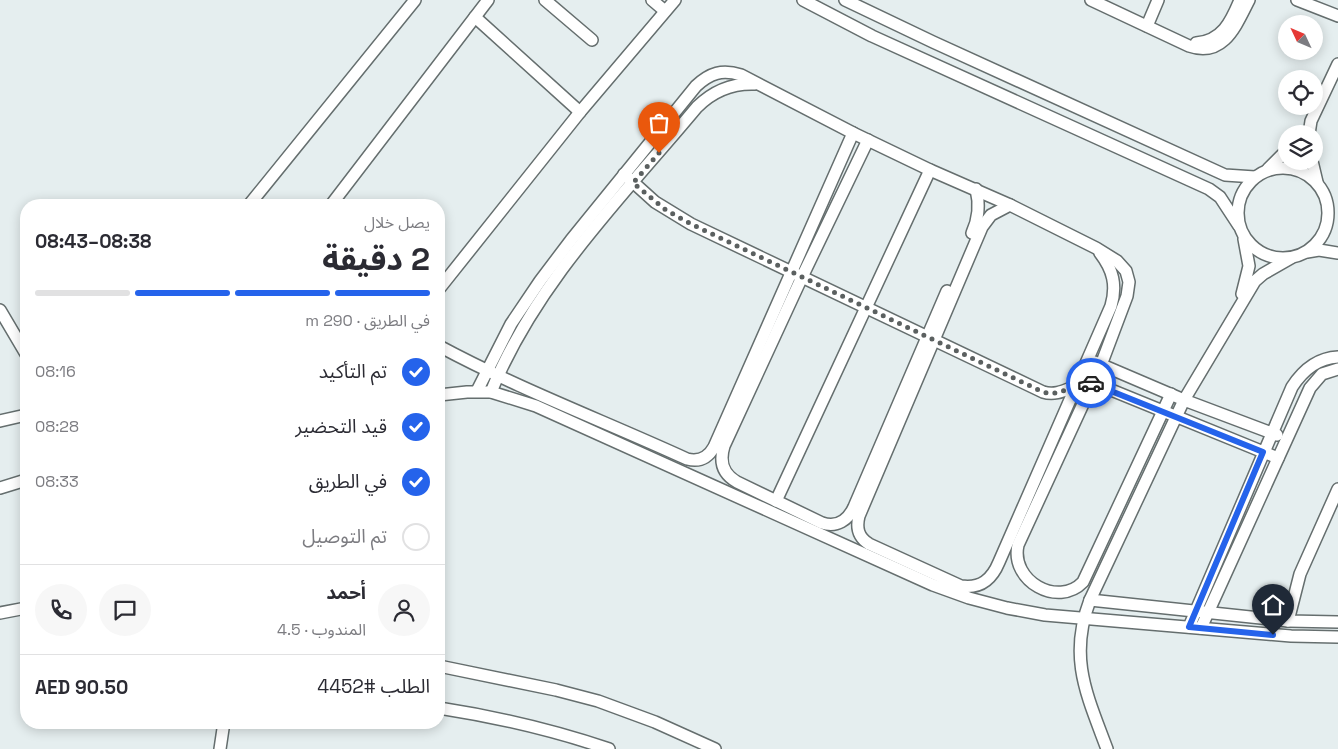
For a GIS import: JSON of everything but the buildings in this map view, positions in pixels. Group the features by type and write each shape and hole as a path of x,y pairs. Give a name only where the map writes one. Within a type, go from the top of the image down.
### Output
{"street":[{"path":"254,199 415,0"},
{"path":"336,199 488,0"},
{"path":"545,0 592,40"},
{"path":"652,0 665,11"},
{"path":"445,281 580,112 675,0"},
{"path":"803,0 872,36 1209,190 1220,197 1252,247 1264,254 1277,258 1291,258"},
{"path":"845,0 1225,175 1255,177"},
{"path":"1091,0 1195,49 1215,46 1229,36 1249,0"},
{"path":"1147,26 1158,0"},
{"path":"1177,40 1199,43 1219,35 1229,24 1240,0"},
{"path":"1297,0 1338,16"},
{"path":"475,17 580,112"},
{"path":"1323,95 1338,64"},
{"path":"491,392 499,346 525,302 571,240 689,94 712,74 731,72 930,170 1010,205 1096,248 1123,266 1129,282 1124,306 1094,384 1021,538 1017,552 1022,572 1033,583 1054,592 1069,591 1083,582 1171,394"},
{"path":"477,391 493,373 548,289 580,246 697,107 710,96 732,86 757,84"},
{"path":"445,349 544,397 687,459 703,459 714,447 853,133"},
{"path":"868,140 802,277 724,446 721,458 724,470 732,479 828,525 839,523 848,517 854,507 982,227 991,215 1010,205"},
{"path":"1238,308 1249,266 1238,211 1241,196 1249,182 1267,170 1278,159"},
{"path":"1267,170 1276,168 1294,169 1310,176 1317,182 1338,219"},
{"path":"776,501 930,170"},
{"path":"1314,170 1317,182"},
{"path":"624,174 655,202 678,217 1048,394 1063,392 1078,384 1094,384 1278,458"},
{"path":"976,189 979,206 976,223 859,516 857,527 860,537 868,544 961,586 981,584 994,572 1089,360 1111,306 1115,289 1112,274 1096,248"},
{"path":"1307,252 1323,236 1328,220 1328,203"},
{"path":"1107,749 1089,700 1082,672 1080,643 1083,618 1090,600 1184,400 1255,281 1263,274 1291,258 1307,252 1320,250 1338,253"},
{"path":"0,310 20,344"},
{"path":"1189,627 1287,396 1297,379 1312,365 1321,360 1338,357"},
{"path":"1089,360 1184,400 1286,439"},
{"path":"1201,628 1286,439 1314,382 1322,374 1338,369"},
{"path":"445,394 477,391 491,392 554,413 951,592 1006,608 1045,615 1291,636 1338,637"},
{"path":"0,421 20,416"},
{"path":"0,488 20,482"},
{"path":"1288,620 1300,574 1338,489"},
{"path":"1090,600 1208,613 1338,622"},
{"path":"0,613 20,609"},
{"path":"445,667 556,690 598,701 655,722 715,749"},
{"path":"445,709 534,726 609,749"},
{"path":"220,749 223,729"}],"way so far":[{"path":"659,153 633,183 666,210 691,224 1048,394 1063,392 1078,384 1091,383"}],"route":[{"path":"1091,383 1263,452 1189,627 1273,635"}]}
